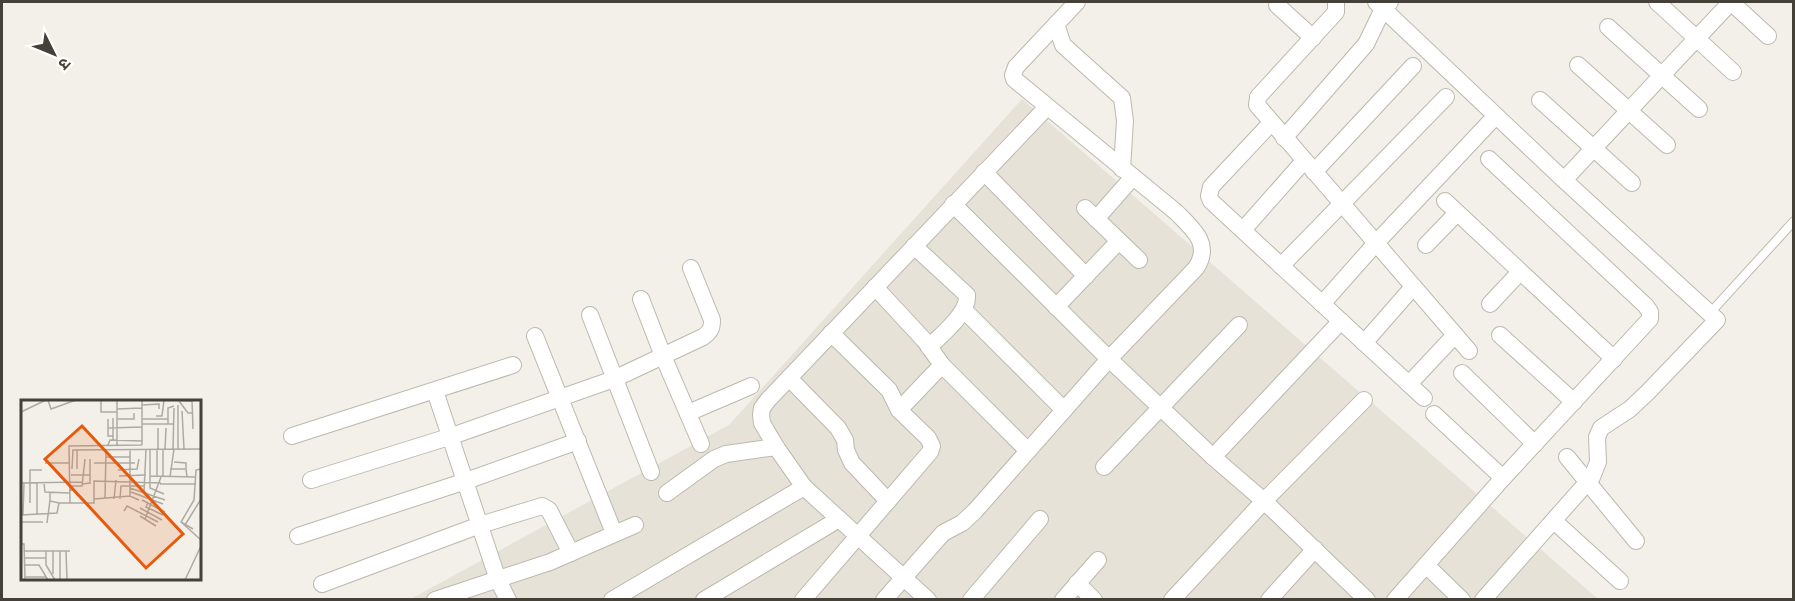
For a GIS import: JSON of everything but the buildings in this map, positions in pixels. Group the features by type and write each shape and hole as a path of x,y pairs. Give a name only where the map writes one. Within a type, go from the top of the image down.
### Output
{"street":[{"path":"884,600 943,533 962,523 975,511 1109,359 1202,260 1203,252 1197,235 1188,225 1018,83 1013,75 1016,67 1077,2"},
{"path":"1336,2 1336,12 1258,97 1257,105 1469,351"},
{"path":"1657,2 1733,72"},
{"path":"1564,180 1731,2 1768,36"},
{"path":"1284,138 1366,44 1383,4 1564,180 1717,320 1640,400 1601,428 1597,437 1597,468 1588,483 1483,600"},
{"path":"1277,5 1313,38"},
{"path":"1056,24 1064,45 1122,98 1127,173 1090,213 1139,260"},
{"path":"1608,27 1699,108"},
{"path":"1578,65 1666,145"},
{"path":"1243,230 1413,66"},
{"path":"1281,266 1446,97"},
{"path":"1540,99 1632,183"},
{"path":"928,600 804,487 762,423 762,408 1047,107"},
{"path":"1322,304 1490,122"},
{"path":"1271,123 1209,191 1211,201 1424,398"},
{"path":"1395,600 1503,478 1650,319 1650,312 1646,306 1489,159"},
{"path":"984,172 1086,276"},
{"path":"1445,201 1614,359"},
{"path":"953,204 1109,359 1213,457 1264,501 1367,600"},
{"path":"1426,245 1457,213"},
{"path":"1056,308 1119,241"},
{"path":"914,246 964,292 968,300 964,310 929,347"},
{"path":"312,480 452,436 614,379 703,337 712,326 712,320 691,268"},
{"path":"1490,304 1520,272"},
{"path":"875,287 929,347 942,365 1028,451"},
{"path":"1364,343 1413,287"},
{"path":"641,299 701,444"},
{"path":"964,310 1064,410"},
{"path":"590,315 651,472"},
{"path":"1213,457 1341,321"},
{"path":"1104,466 1239,326"},
{"path":"803,600 930,452 932,446 928,438 899,410 889,390 831,333"},
{"path":"1409,384 1455,335"},
{"path":"1500,335 1574,402"},
{"path":"535,336 614,533"},
{"path":"292,436 513,365"},
{"path":"899,410 942,365"},
{"path":"1462,373 1535,444"},
{"path":"789,378 838,428 845,440 846,450 852,463 888,501"},
{"path":"688,413 750,386"},
{"path":"435,391 452,436 498,580 508,600"},
{"path":"1172,600 1264,501 1364,400"},
{"path":"1434,414 1503,478"},
{"path":"298,536 466,481 578,441"},
{"path":"667,493 714,459 726,454 776,447"},
{"path":"1567,457 1636,541"},
{"path":"612,600 804,487"},
{"path":"322,584 480,525 542,506 546,507 571,553"},
{"path":"705,600 839,519"},
{"path":"971,600 1040,519"},
{"path":"1554,521 1620,581"},
{"path":"435,600 571,553 634,525"},
{"path":"1269,600 1315,549"},
{"path":"1063,600 1098,560"},
{"path":"1426,565 1462,600"},
{"path":"1077,583 1094,600"}],"lane":[{"path":"1710,314 1794,221"}],"shaded area":[{"path":"1022,99 1598,599 409,600 729,425"}]}
